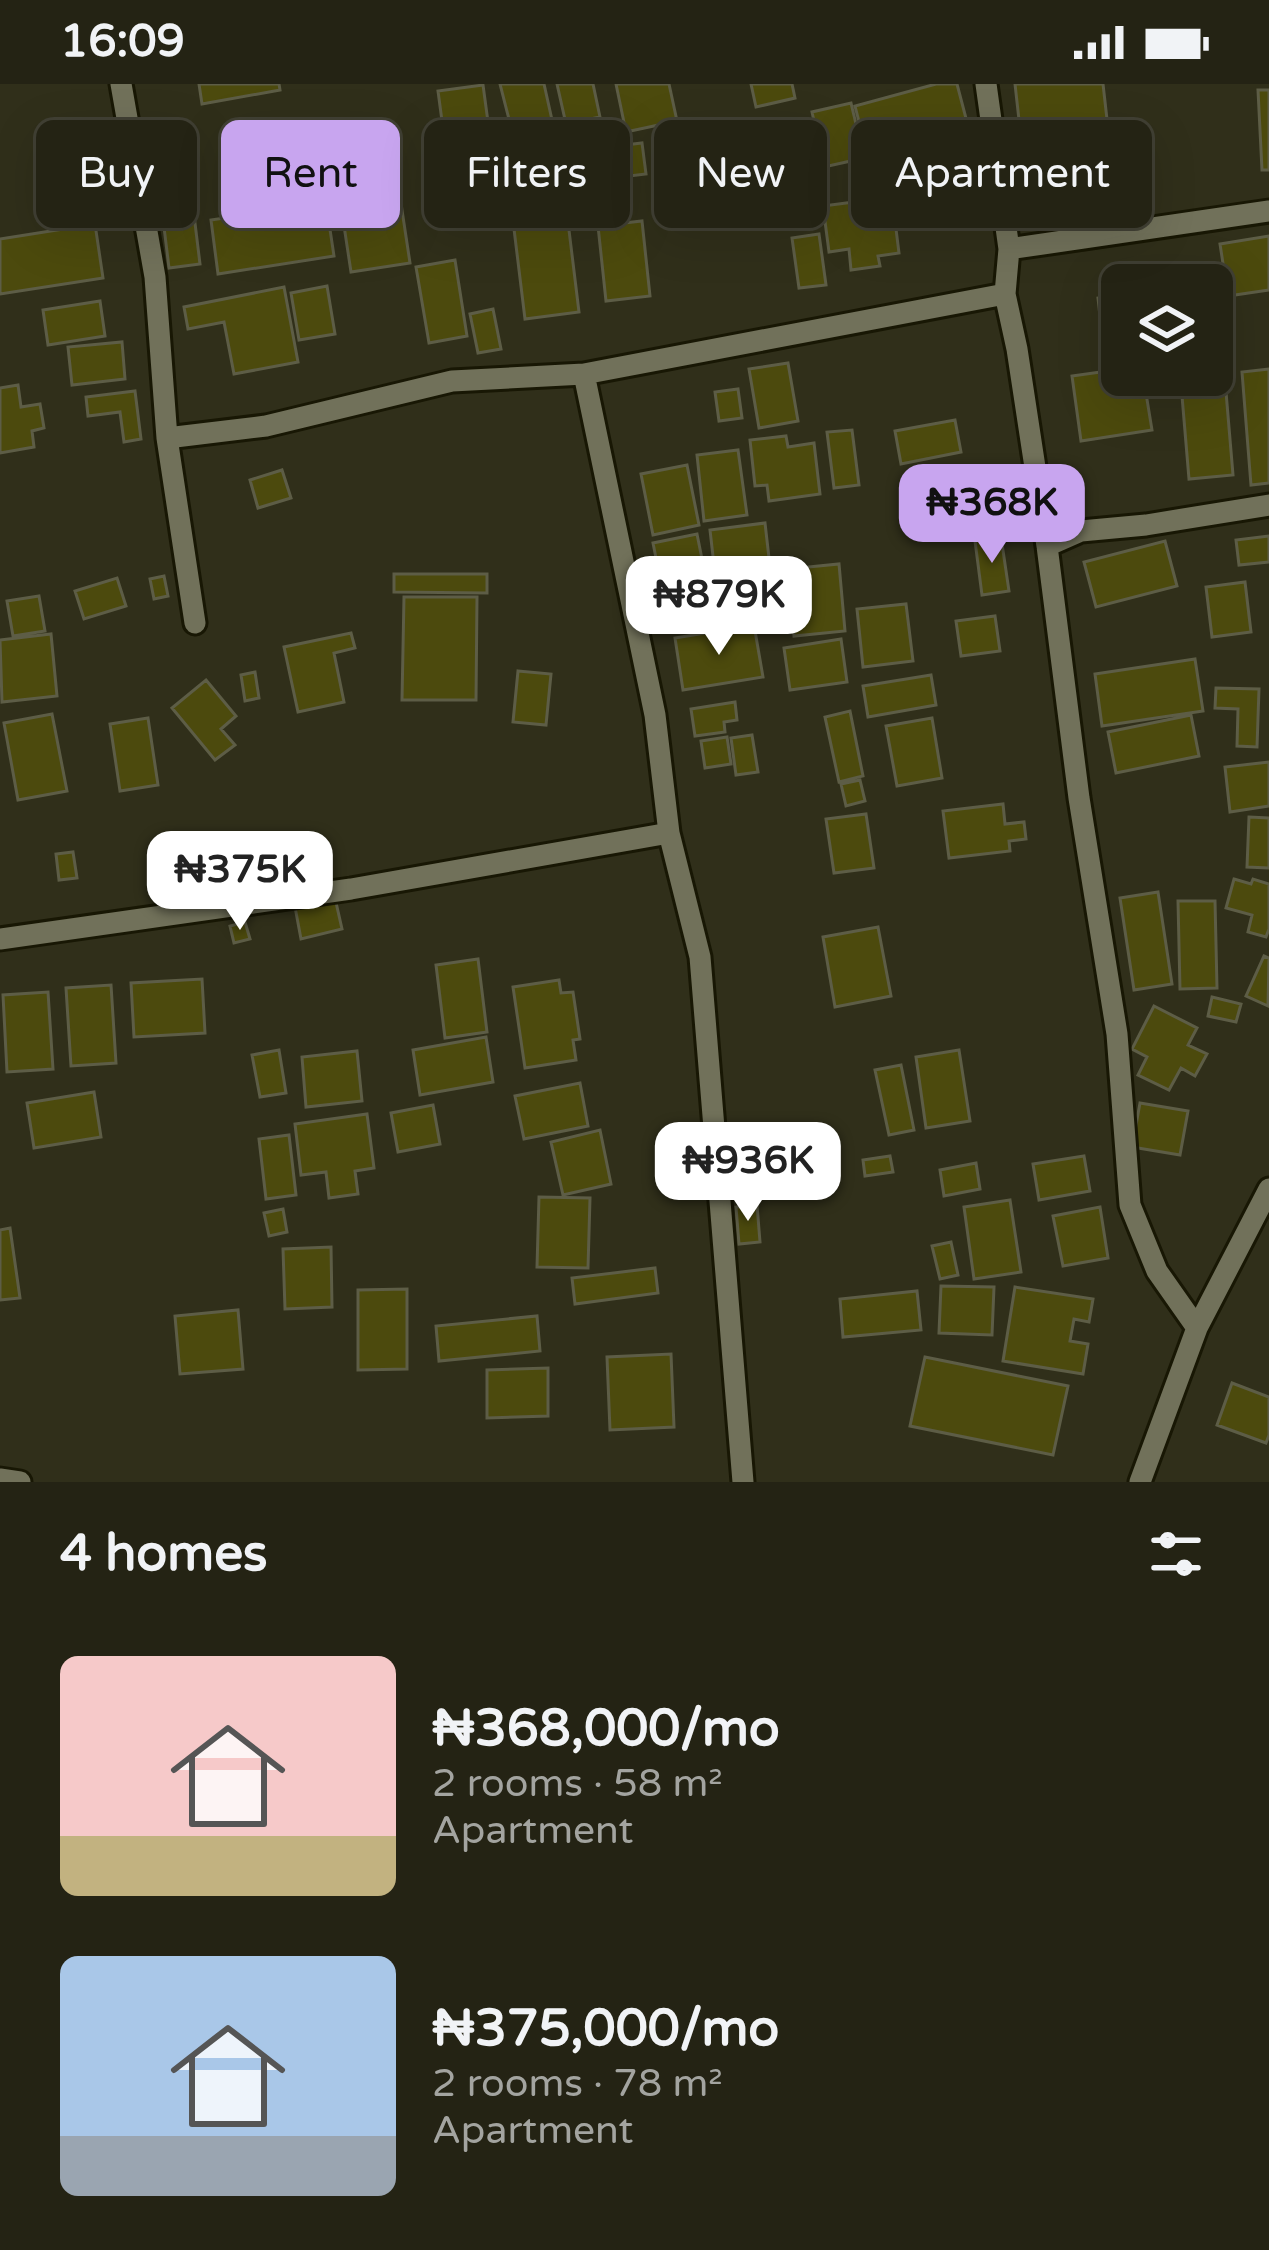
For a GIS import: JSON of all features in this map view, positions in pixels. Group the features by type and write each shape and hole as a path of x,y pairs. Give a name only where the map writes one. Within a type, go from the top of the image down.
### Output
{"street":[{"path":"121,84 155,277 167,438 195,622"},
{"path":"986,84 1009,249 1006,294 1117,1034 1130,1205 1157,1271 1197,1328"},
{"path":"1009,249 1269,211"},
{"path":"167,438 266,426 452,380 584,374 1006,294"},
{"path":"584,374 655,715 669,832 700,957 743,1482"},
{"path":"1047,546 1081,531 1269,505"},
{"path":"0,939 351,889 669,832"},
{"path":"1140,1482 1197,1328 1269,1189"},
{"path":"0,1479 20,1482"}],"building":[{"path":"199,84 279,84 280,90 202,104"},
{"path":"500,84 544,84 552,120 509,120"},
{"path":"557,84 593,84 600,117 565,120"},
{"path":"616,84 669,84 677,120 654,120 654,126 630,131 630,120 624,120"},
{"path":"751,84 792,84 795,98 756,107"},
{"path":"936,84 957,84 966,120 859,120 855,106"},
{"path":"1015,84 1103,84 1107,120 1019,120"},
{"path":"483,85 488,120 442,120 438,91"},
{"path":"1258,90 1269,90 1269,170 1262,170"},
{"path":"851,103 855,120 851,120 851,161 827,166 827,120 814,120 812,112"},
{"path":"642,143 646,174 630,176 630,144"},
{"path":"400,197 410,263 351,272 344,228 400,228"},
{"path":"851,202 851,228 896,228 899,253 878,256 880,266 851,270 849,249 829,252 827,205"},
{"path":"221,219 221,228 330,228 334,256 218,274 211,220"},
{"path":"642,221 650,296 606,301 598,228 630,228 630,222"},
{"path":"96,228 103,278 0,294 0,239"},
{"path":"164,228 196,228 200,264 169,268"},
{"path":"514,228 569,228 579,312 525,319"},
{"path":"819,234 826,285 799,288 792,238"},
{"path":"1269,236 1269,290 1233,295 1233,264 1223,264 1220,244"},
{"path":"455,260 467,336 429,343 416,267"},
{"path":"327,286 335,334 299,340 291,293"},
{"path":"284,287 298,362 234,374 224,322 188,329 184,307"},
{"path":"100,301 105,336 48,345 43,310"},
{"path":"493,309 501,349 478,353 470,314"},
{"path":"122,342 125,379 72,385 68,347"},
{"path":"788,363 798,421 759,428 749,369"},
{"path":"1269,369 1269,483 1251,485 1242,372"},
{"path":"1101,372 1101,396 1146,396 1152,430 1081,441 1072,376"},
{"path":"18,385 21,407 40,404 44,428 32,431 34,447 0,453 0,388"},
{"path":"738,389 742,418 719,421 715,392"},
{"path":"135,391 141,439 124,442 120,412 88,416 86,397"},
{"path":"1182,396 1226,396 1233,475 1189,479"},
{"path":"955,420 961,452 901,464 895,431"},
{"path":"852,430 859,485 834,488 827,432"},
{"path":"786,436 788,447 814,443 820,494 769,501 767,485 755,486 750,440"},
{"path":"738,450 747,515 704,521 697,455"},
{"path":"687,465 699,525 653,535 641,474"},
{"path":"282,470 291,498 258,508 250,480"},
{"path":"765,523 769,558 714,565 710,530"},
{"path":"697,534 705,574 661,583 653,543"},
{"path":"1269,536 1269,562 1239,565 1236,540"},
{"path":"1001,537 1009,591 982,595 975,541"},
{"path":"1165,541 1177,586 1096,607 1084,562"},
{"path":"839,564 845,631 794,636 788,569"},
{"path":"394,574 487,574 487,593 394,592"},
{"path":"164,576 168,596 154,599 150,579"},
{"path":"117,578 126,606 84,619 75,591"},
{"path":"1245,582 1251,632 1212,637 1206,587"},
{"path":"39,596 45,631 13,636 7,601"},
{"path":"404,597 477,597 476,700 402,700"},
{"path":"906,604 913,661 863,667 857,609"},
{"path":"995,616 1000,651 961,656 956,621"},
{"path":"754,625 763,677 683,690 675,638"},
{"path":"351,633 355,648 334,653 344,702 298,712 284,647"},
{"path":"51,634 57,696 2,702 0,640"},
{"path":"841,639 847,682 790,690 784,648"},
{"path":"1195,659 1203,711 1102,726 1095,674"},
{"path":"518,671 551,674 546,725 513,722"},
{"path":"255,672 259,698 245,701 241,675"},
{"path":"931,675 936,705 868,717 863,686"},
{"path":"206,680 236,716 221,729 235,745 215,760 172,708"},
{"path":"1216,688 1259,689 1257,747 1237,746 1238,709 1215,708"},
{"path":"735,702 737,720 724,722 725,732 695,736 691,709"},
{"path":"850,711 863,776 839,782 825,717"},
{"path":"52,714 67,791 18,800 4,723"},
{"path":"1191,715 1199,756 1116,773 1108,732"},
{"path":"148,718 158,785 120,791 110,724"},
{"path":"932,718 942,778 897,786 886,726"},
{"path":"752,735 758,772 736,775 731,738"},
{"path":"727,737 731,764 705,768 701,741"},
{"path":"1269,762 1269,806 1230,812 1225,767"},
{"path":"860,780 865,801 846,806 841,784"},
{"path":"1003,804 1005,824 1024,822 1026,839 1009,841 1010,851 949,858 943,811"},
{"path":"866,814 874,868 834,873 826,819"},
{"path":"1249,817 1269,818 1269,868 1247,867"},
{"path":"73,852 77,878 59,880 56,854"},
{"path":"1234,879 1269,884 1266,937 1248,932 1252,915 1226,908"},
{"path":"1158,892 1172,984 1134,990 1120,898"},
{"path":"335,898 342,929 301,939 295,907"},
{"path":"1178,901 1215,901 1217,988 1180,989"},
{"path":"245,922 250,939 234,943 230,926"},
{"path":"878,927 891,996 835,1007 823,937"},
{"path":"1264,956 1269,958 1268,1006 1246,996"},
{"path":"478,959 487,1032 445,1038 436,965"},
{"path":"202,979 205,1033 134,1037 131,983"},
{"path":"559,980 561,993 573,992 580,1039 573,1040 576,1060 525,1068 513,987"},
{"path":"111,985 116,1063 71,1066 66,988"},
{"path":"48,992 53,1069 7,1072 3,995"},
{"path":"1212,997 1241,1004 1236,1022 1208,1016"},
{"path":"1154,1006 1197,1028 1188,1045 1207,1054 1195,1076 1181,1068 1169,1090 1138,1075 1147,1057 1132,1049"},
{"path":"486,1037 493,1082 420,1095 413,1050"},
{"path":"279,1050 286,1093 260,1097 252,1055"},
{"path":"959,1050 970,1121 926,1128 916,1057"},
{"path":"357,1051 362,1101 306,1107 302,1057"},
{"path":"901,1065 914,1130 889,1135 875,1070"},
{"path":"580,1083 588,1126 524,1139 515,1096"},
{"path":"94,1092 101,1137 34,1148 27,1103"},
{"path":"1140,1103 1188,1111 1180,1155 1132,1147"},
{"path":"433,1105 440,1144 398,1152 391,1113"},
{"path":"367,1114 374,1168 355,1171 358,1194 329,1198 326,1172 301,1175 295,1124"},
{"path":"600,1130 611,1184 563,1195 551,1142"},
{"path":"289,1135 296,1195 266,1199 259,1139"},
{"path":"890,1156 893,1172 865,1176 863,1160"},
{"path":"1084,1156 1090,1191 1039,1200 1033,1164"},
{"path":"976,1163 980,1189 944,1196 940,1170"},
{"path":"539,1197 590,1198 588,1268 537,1267"},
{"path":"1010,1200 1021,1272 974,1279 964,1207"},
{"path":"757,1205 760,1242 739,1244 736,1207"},
{"path":"1100,1207 1108,1258 1063,1266 1053,1216"},
{"path":"283,1209 287,1232 269,1236 264,1213"},
{"path":"10,1228 20,1298 0,1300 0,1230"},
{"path":"951,1242 958,1275 940,1279 932,1246"},
{"path":"331,1247 332,1307 285,1309 283,1249"},
{"path":"655,1268 658,1293 575,1304 572,1278"},
{"path":"941,1286 994,1287 992,1335 939,1333"},
{"path":"1015,1287 1093,1299 1089,1322 1074,1319 1070,1341 1088,1344 1083,1374 1003,1361"},
{"path":"407,1289 407,1369 358,1370 358,1290"},
{"path":"917,1291 921,1330 843,1337 840,1299"},
{"path":"238,1310 243,1369 180,1374 175,1316"},
{"path":"537,1316 540,1351 439,1361 436,1326"},
{"path":"671,1354 674,1427 610,1430 607,1357"},
{"path":"925,1357 1068,1386 1053,1455 910,1426"},
{"path":"548,1368 548,1416 487,1418 487,1370"},
{"path":"1232,1383 1269,1397 1266,1443 1217,1425"}]}
